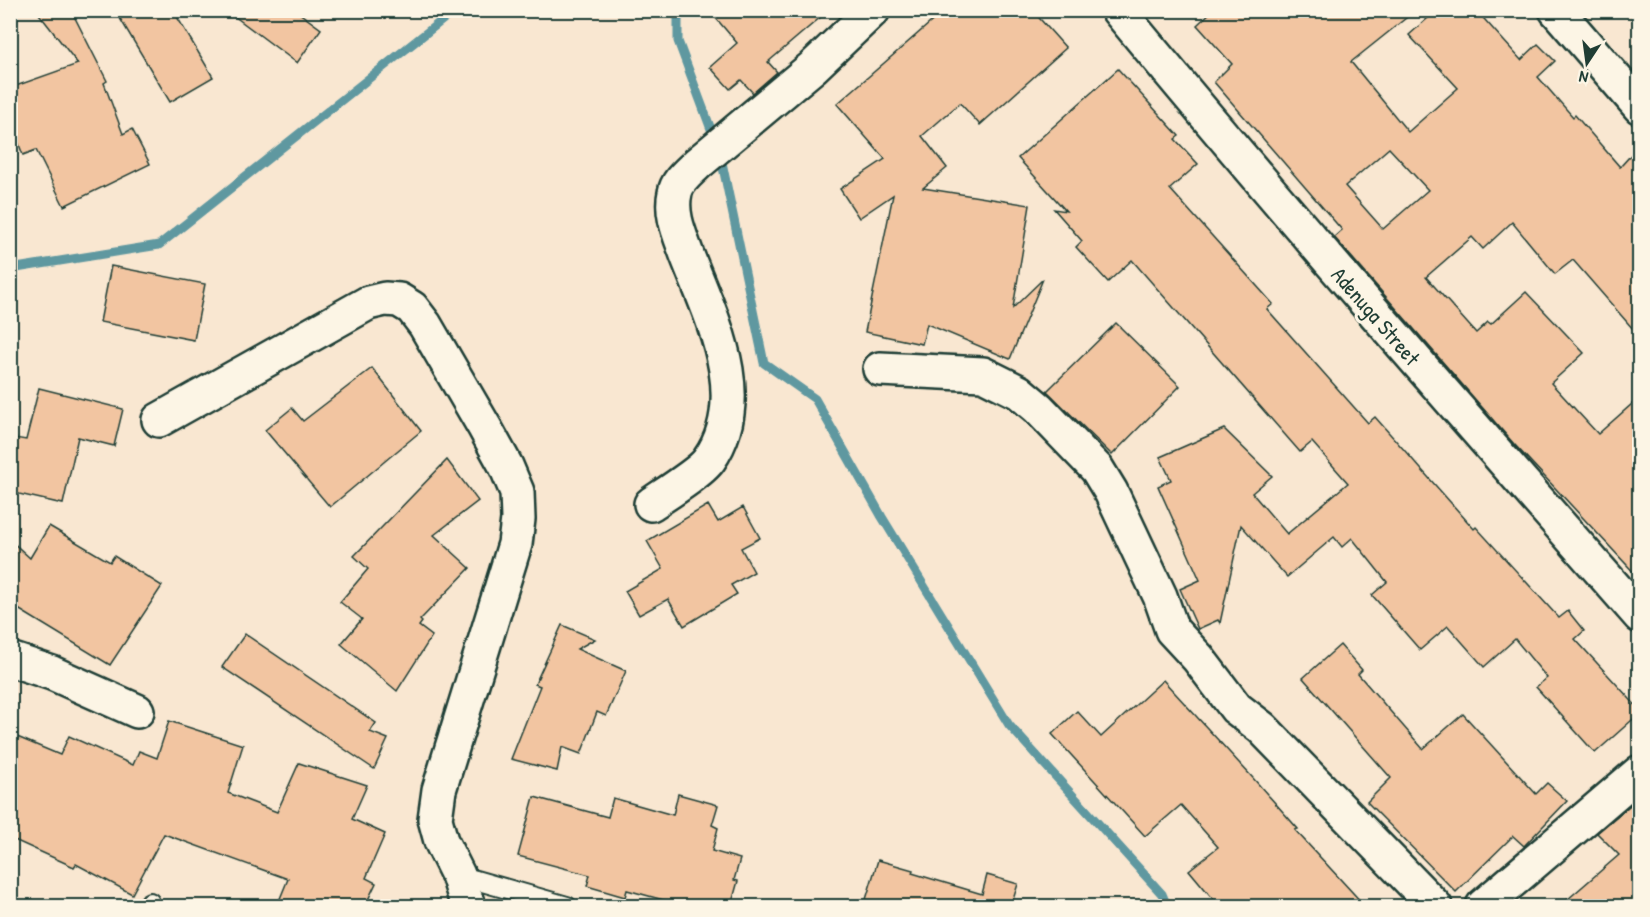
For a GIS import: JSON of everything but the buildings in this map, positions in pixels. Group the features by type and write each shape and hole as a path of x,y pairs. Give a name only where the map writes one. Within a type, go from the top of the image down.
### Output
{"street":[{"path":"651,504 709,461 719,441 728,411 729,380 718,336 676,225 673,205 675,190 697,164 813,67 873,10"},
{"name":"Adenuga Street","path":"1118,10 1221,135 1411,356 1640,616"},
{"path":"1556,10 1640,107"},
{"path":"159,420 368,303 385,299 399,300 412,308 425,325 506,466 517,492 518,519 515,544 439,790 435,819 441,841 458,875 468,906"},
{"path":"880,369 983,374 1019,392 1038,408 1096,469 1112,492 1160,596 1172,630 1198,658 1236,708 1262,728 1435,906"},
{"path":"10,659 52,673 137,711"},
{"path":"1483,906 1640,772"}],"lane":[{"path":"458,875 567,906"}],"waterway":[{"path":"10,269 159,245 455,10"},
{"path":"678,10 678,41 715,140"},
{"path":"720,153 764,363 815,399 882,517 1009,725 1162,894 1167,906"}]}
